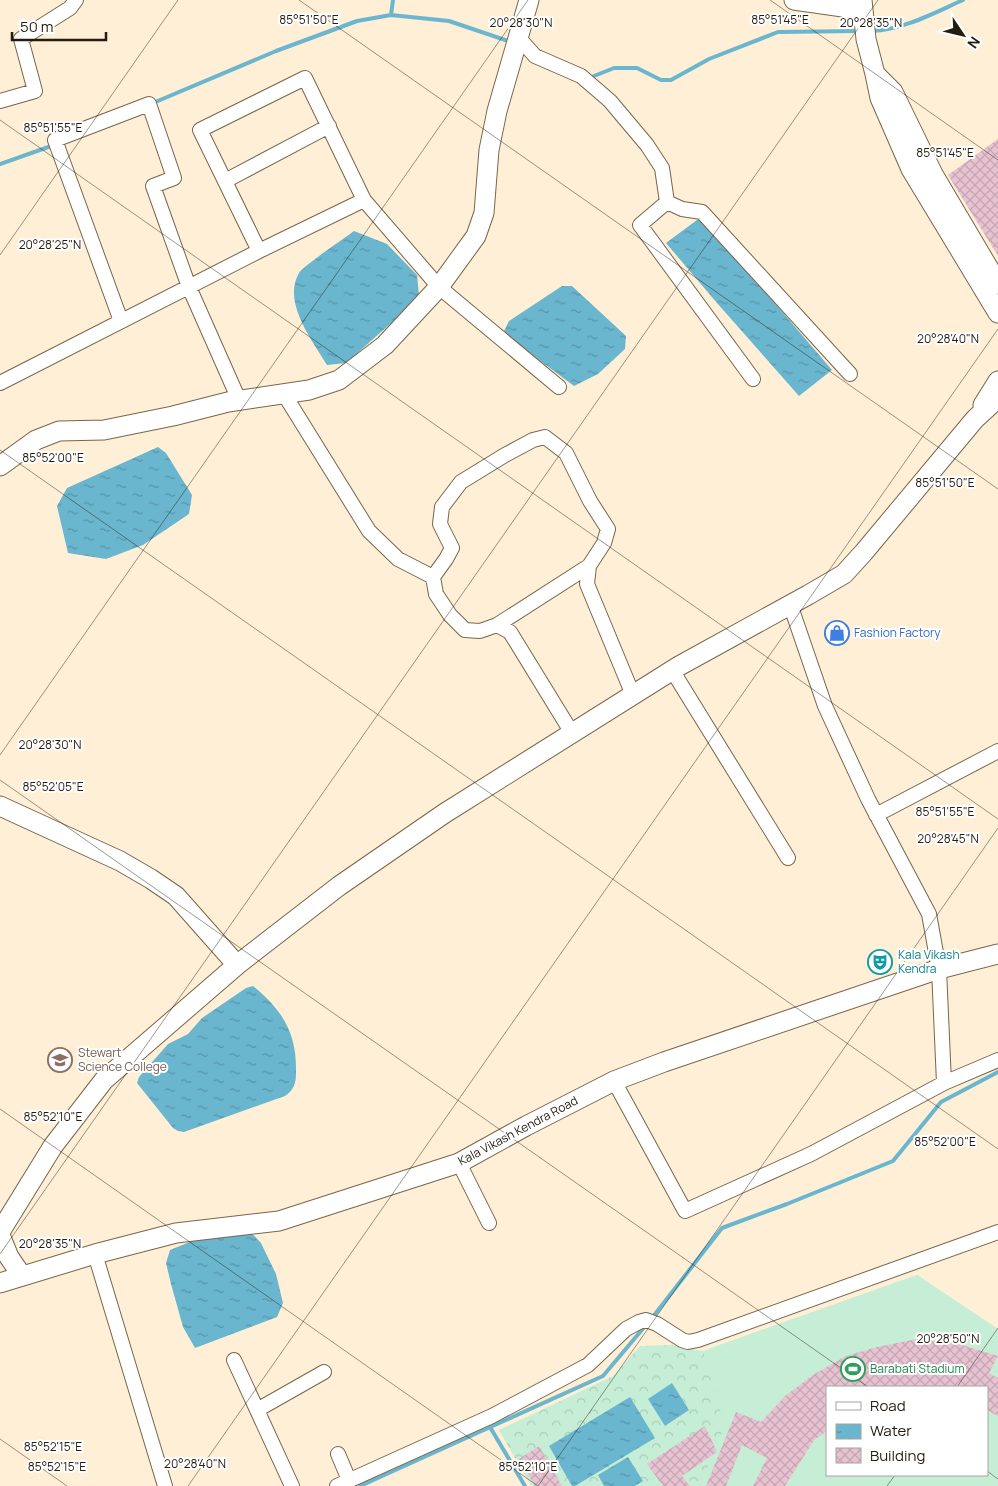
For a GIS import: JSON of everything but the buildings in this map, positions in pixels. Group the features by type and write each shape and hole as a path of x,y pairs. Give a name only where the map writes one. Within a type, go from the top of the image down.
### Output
{"street":[{"path":"0,101 35,91 21,39 70,8 76,0"},
{"path":"0,466 36,440 59,431 104,430 239,400 308,390 338,380 385,345 439,287 476,236 484,213 489,150 497,111 529,0"},
{"path":"794,0 843,8 864,19 880,98 911,169 996,304"},
{"path":"518,37 535,56 581,76 610,102 647,145 662,168 667,202"},
{"path":"876,74 893,92 932,174 998,284"},
{"path":"259,251 200,130 305,78 364,200 439,287 560,387"},
{"path":"121,321 55,140 149,104 174,178 152,186 189,286 239,400"},
{"path":"225,181 329,126"},
{"path":"0,383 189,286 364,200"},
{"path":"667,202 682,209 702,212 850,374"},
{"path":"667,202 640,225 753,379"},
{"path":"975,419 998,381"},
{"path":"284,394 369,531 398,559 433,577"},
{"path":"22,1276 9,1257 0,1234 53,1146 104,1080 237,964 339,886 445,813 672,670 844,574 975,419 998,398"},
{"path":"545,437 566,453 590,501 608,528 604,543 588,566 497,625 480,631 465,630 450,614 436,594 433,577 452,548 440,524 442,507 461,482 505,454 533,440 545,437"},
{"path":"588,566 587,584 633,695"},
{"path":"790,604 825,706 876,815 929,914 939,969 944,1083"},
{"path":"497,625 510,632 572,733"},
{"path":"672,670 788,858"},
{"path":"876,815 998,751"},
{"path":"0,806 120,861 151,879 176,896 237,964"},
{"name":"Kala Vikash Kendra Road","path":"0,1283 95,1254 176,1234 279,1221 459,1163 614,1081 664,1062 939,969 998,954"},
{"path":"614,1081 685,1211 811,1154 944,1083 998,1060"},
{"path":"459,1163 489,1223"},
{"path":"338,1454 343,1483 492,1416 588,1365 626,1329 638,1322 646,1320 658,1324 688,1342 698,1340 998,1232"},
{"path":"95,1254 165,1486"},
{"path":"234,1360 292,1486"},
{"path":"257,1410 324,1372"}],"green space":[{"name":"Barabati Stadium","path":"917,1275 998,1329 998,1486 531,1486 499,1430 613,1376 640,1346 670,1345 703,1351"},
{"name":"Barabati Stadium","path":"917,1275 998,1329 998,1486 700,1486 725,1426 703,1351"}],"water":[{"path":"701,217 832,370 799,396 666,243"},
{"path":"354,231 387,244 417,275 419,295 406,310 346,363 327,365 307,333 296,308 295,284 302,269"},
{"path":"562,286 572,286 626,336 625,349 598,374 574,386 503,333 509,321"},
{"path":"158,447 166,453 192,495 189,514 143,545 106,559 68,553 57,506 67,488"},
{"path":"253,986 273,1005 291,1034 296,1059 294,1086 285,1096 184,1132 178,1131 173,1128 137,1083 139,1077 168,1044 188,1034 202,1018 246,988"},
{"path":"229,1226 245,1226 261,1243 276,1274 283,1303 277,1317 195,1348 183,1327 166,1263 170,1250"},
{"path":"672,1383 689,1410 665,1426 648,1399"},
{"path":"630,1397 655,1438 575,1486 572,1486 549,1446"},
{"path":"628,1457 643,1481 635,1486 604,1486 598,1475"}],"waterway":[{"path":"391,15 393,0"},
{"path":"871,31 895,28 907,24 963,0"},
{"path":"153,103 276,51 357,21 391,15 449,21 511,42"},
{"path":"589,78 614,68 637,68 661,80 671,80 709,59 778,32 859,31"},
{"path":"0,164 54,145"},
{"path":"652,1318 722,1228 893,1161 941,1102 998,1072"},
{"path":"360,1486 603,1376 646,1325"},
{"path":"490,1427 525,1486"}],"place":[{"name":"Fashion Factory","path":"837,633"},
{"name":"Kala Vikash Kendra","path":"880,962"},
{"name":"Stewart Science College","path":"60,1060"},
{"name":"Barabati Stadium","path":"853,1369"}]}
